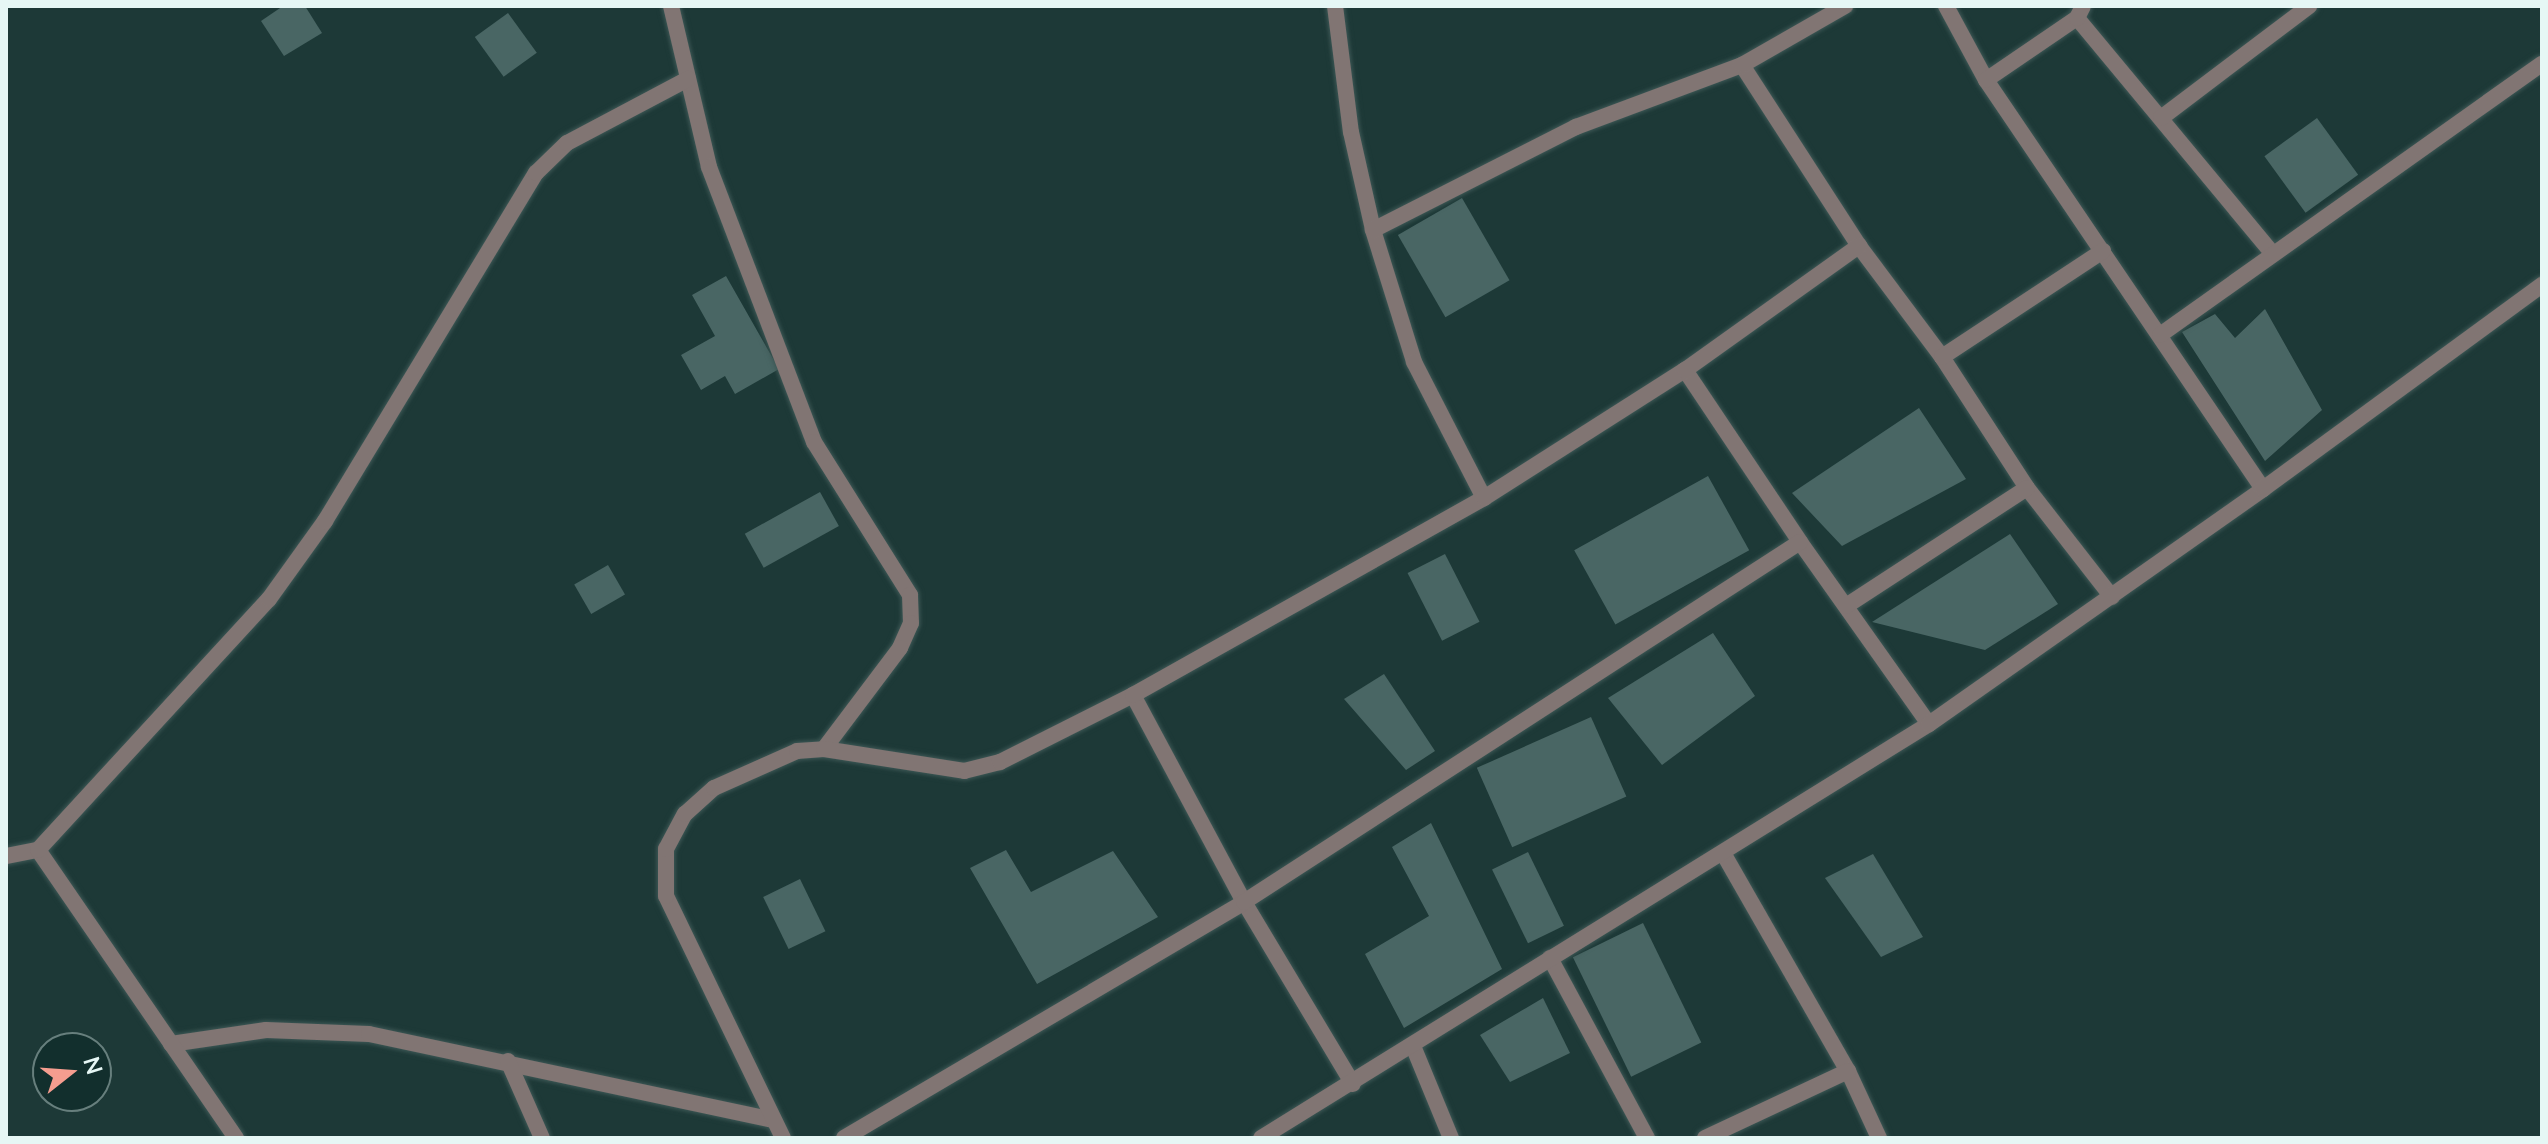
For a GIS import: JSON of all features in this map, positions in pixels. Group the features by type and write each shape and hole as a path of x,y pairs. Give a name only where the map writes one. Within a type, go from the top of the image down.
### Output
{"street":[{"path":"671,6 709,167 814,442 910,595 911,623 900,648 824,749"},
{"path":"1335,6 1351,132 1373,230 1414,362 1484,498"},
{"path":"1373,230 1576,127 1742,65 1845,6"},
{"path":"1946,6 1986,80 2263,489"},
{"path":"2161,118 2309,6"},
{"path":"1986,80 2080,12 2161,118 2273,254"},
{"path":"2160,335 2542,64"},
{"path":"1742,65 1859,246 1942,357 2027,488 2112,597"},
{"path":"6,856 38,850 269,599 325,521 536,173 567,143 688,79"},
{"path":"783,1138 666,896 666,849 685,814 714,788 797,751 824,749 964,771 1000,762 1133,695 1484,498 1685,370 1859,246"},
{"path":"1942,357 2103,251"},
{"path":"1261,1138 1353,1084 1550,958 1929,724 2263,489 2542,285"},
{"path":"1685,370 1800,542 1929,724"},
{"path":"1846,606 2027,488"},
{"path":"844,1138 1244,902 1800,542"},
{"path":"1133,695 1244,902 1353,1084"},
{"path":"38,850 236,1138"},
{"path":"1723,853 1848,1071 1879,1138"},
{"path":"1550,958 1647,1138"},
{"path":"171,1044 266,1030 369,1034 508,1061 774,1120"},
{"path":"1413,1046 1451,1138"},
{"path":"508,1061 542,1138"},
{"path":"1705,1138 1848,1071"}],"building":[{"path":"283,6 305,6 322,33 284,56 261,21"},
{"path":"508,13 537,53 504,77 475,37"},
{"path":"2317,118 2358,175 2306,213 2264,156"},
{"path":"1462,198 1510,280 1445,317 1398,235"},
{"path":"726,276 779,369 735,394 725,376 701,390 681,355 715,336 692,295"},
{"path":"2265,309 2322,410 2265,461 2182,332 2215,314 2235,338"},
{"path":"1919,408 1966,479 1842,546 1792,493"},
{"path":"1708,476 1749,550 1615,625 1574,550"},
{"path":"820,492 839,526 764,568 745,534"},
{"path":"2010,534 2058,604 1985,650 1872,622"},
{"path":"1445,554 1480,622 1442,641 1408,573"},
{"path":"608,565 625,594 591,614 574,584"},
{"path":"1713,633 1755,696 1662,765 1608,698"},
{"path":"1384,674 1435,751 1406,770 1344,699"},
{"path":"1591,717 1626,796 1512,847 1477,768"},
{"path":"1431,823 1502,969 1404,1028 1365,954 1429,916 1392,847"},
{"path":"1006,850 1031,892 1113,851 1158,917 1037,984 970,868"},
{"path":"1528,852 1564,926 1528,943 1492,870"},
{"path":"1873,854 1923,937 1881,957 1825,878"},
{"path":"800,879 825,931 789,949 763,897"},
{"path":"1643,923 1701,1043 1631,1077 1573,957"},
{"path":"1543,998 1570,1053 1510,1082 1480,1035"}]}
